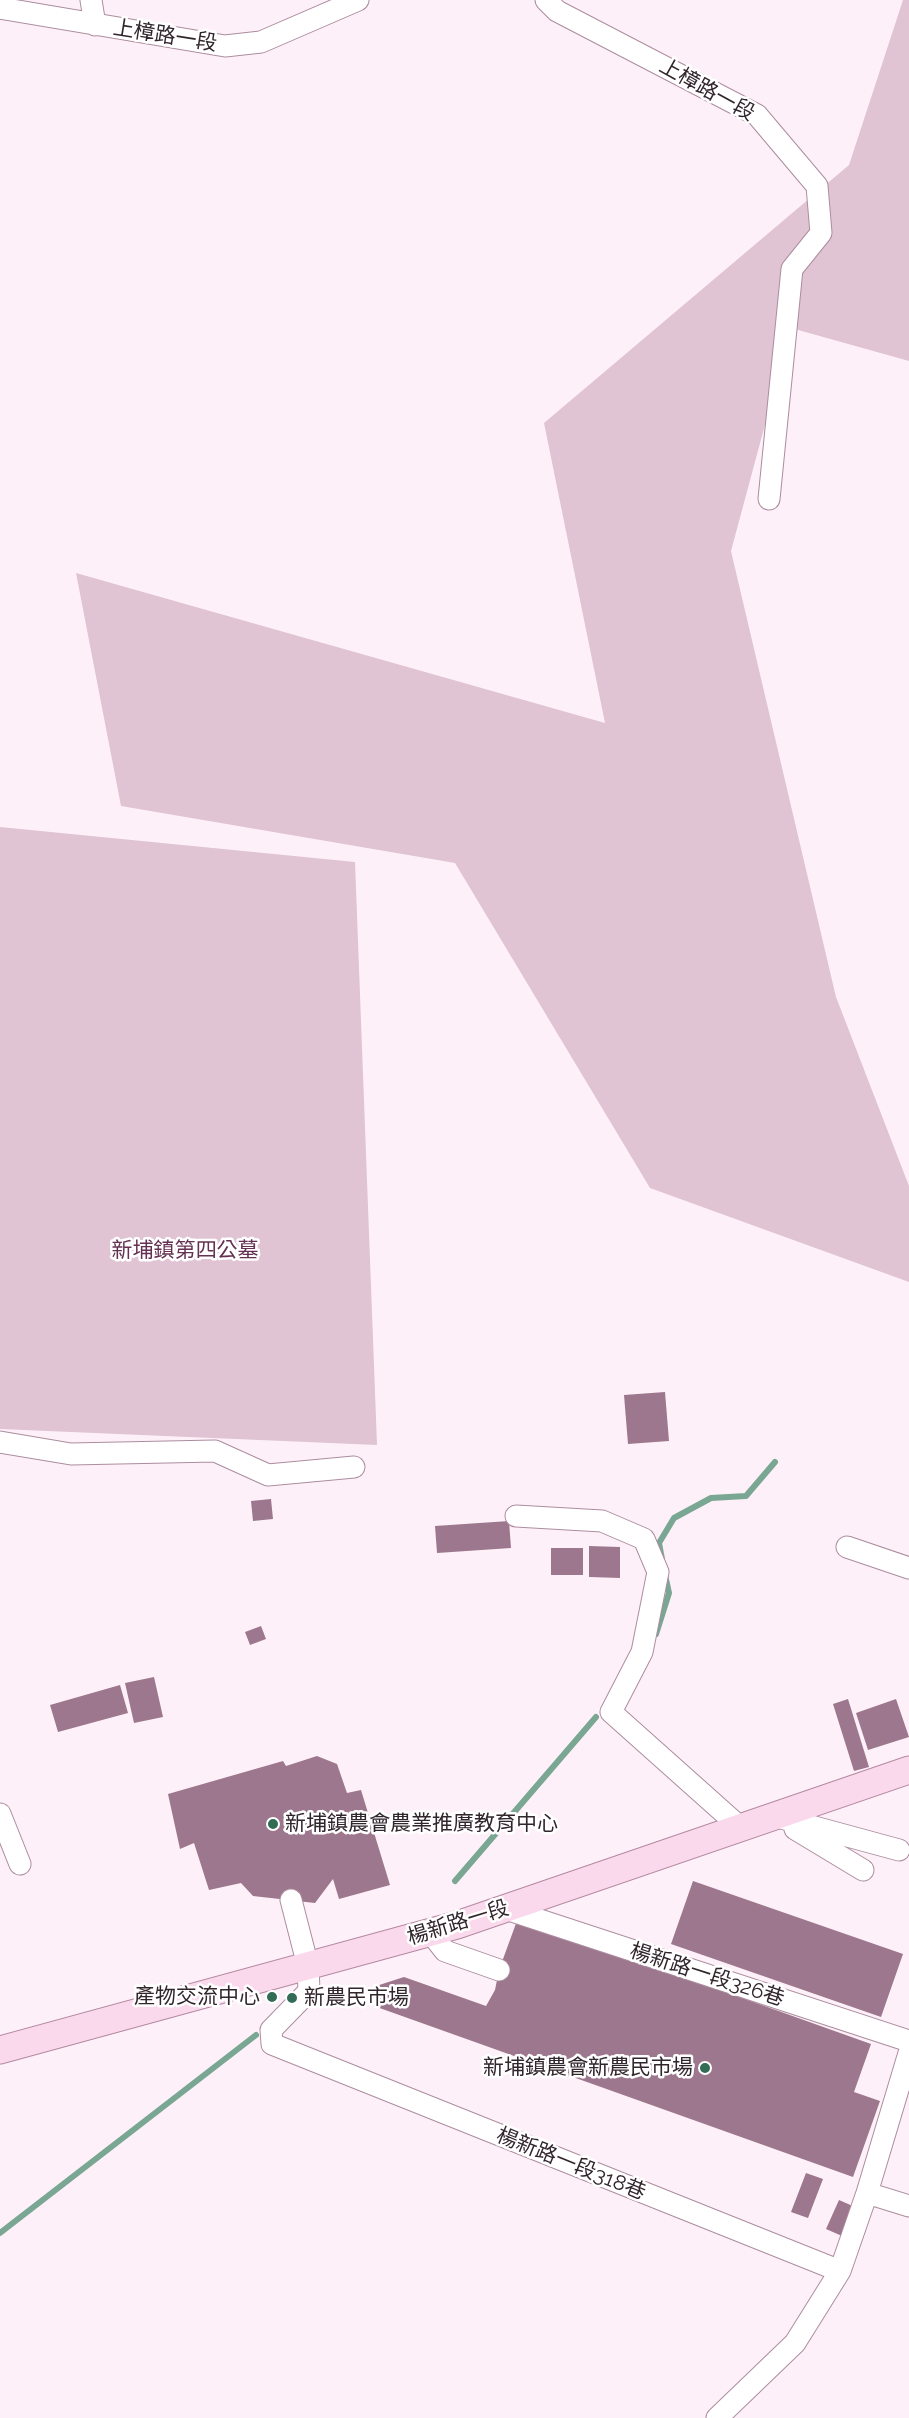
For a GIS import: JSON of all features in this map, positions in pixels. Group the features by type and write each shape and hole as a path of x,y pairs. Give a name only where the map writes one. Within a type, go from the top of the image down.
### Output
{"main road":[{"name":"楊新路一段","path":"0,2050 506,1909 909,1770"}],"street":[{"path":"91,0 94,25"},
{"name":"上樟路一段","path":"0,8 225,46 261,42 358,0"},
{"name":"上樟路一段","path":"556,4 757,115 817,186 821,233 792,269 769,499"},
{"path":"0,1442 72,1454 215,1451 268,1474 354,1467"},
{"path":"516,1516 602,1521 644,1539 658,1572 642,1652 611,1712 741,1828"},
{"path":"847,1547 909,1569"},
{"path":"0,1814 20,1864"},
{"path":"774,1816 899,1850"},
{"path":"774,1816 863,1870"},
{"path":"291,1900 308,1966"},
{"name":"楊新路一段326巷","path":"506,1909 909,2042"},
{"path":"430,1932 445,1951 500,1970"},
{"name":"楊新路一段318巷","path":"308,1966 309,1991 272,2030 272,2044 840,2271"},
{"path":"717,2418 795,2343 840,2271 867,2193 909,2053"},
{"path":"867,2193 909,2206"}],"green space":[{"path":"903,0 909,0 909,361 791,328 731,551 836,997 909,1186 909,1282 650,1188 455,863 121,806 76,573 605,723 544,423 849,165"},
{"name":"新埔鎮第四公墓","path":"0,827 355,862 377,1445 0,1429"}],"building":[{"path":"665,1392 669,1441 628,1444 624,1395"},
{"path":"271,1499 273,1519 253,1521 251,1501"},
{"path":"509,1521 511,1548 437,1553 435,1526"},
{"path":"589,1546 620,1547 620,1578 589,1577"},
{"path":"551,1548 583,1548 583,1575 551,1575"},
{"path":"261,1626 266,1639 250,1645 245,1632"},
{"path":"154,1677 163,1717 134,1723 125,1683"},
{"path":"120,1685 128,1713 58,1732 50,1705"},
{"path":"848,1699 869,1767 854,1771 833,1704"},
{"path":"896,1699 909,1737 868,1750 856,1713"},
{"name":"新埔鎮農會農業推廣教育中心","path":"317,1756 337,1764 347,1793 361,1790 390,1885 339,1899 333,1879 315,1903 253,1896 241,1883 209,1890 194,1843 180,1849 168,1794 283,1761 286,1766"},
{"path":"693,1881 903,1954 881,2017 671,1944"},
{"name":"新埔鎮農會新農民市場","path":"518,1918 871,2044 854,2092 880,2101 853,2177 374,2006 373,1987 404,1977 486,2006 495,1990 499,1970"},
{"path":"806,2173 823,2179 808,2218 791,2212"},
{"path":"839,2200 855,2207 842,2236 826,2229"}],"waterway":[{"path":"662,1559 659,1543 674,1518 711,1498 746,1496 775,1462"},
{"path":"656,1634 669,1593 665,1575"},
{"path":"455,1881 596,1717"},
{"path":"0,2233 256,2035"}],"place":[{"name":"新埔鎮農會農業推廣教育中心","path":"273,1824"},
{"name":"產物交流中心","path":"272,1997"},
{"name":"新農民市場","path":"292,1998"},
{"name":"新埔鎮農會新農民市場","path":"705,2068"}]}
